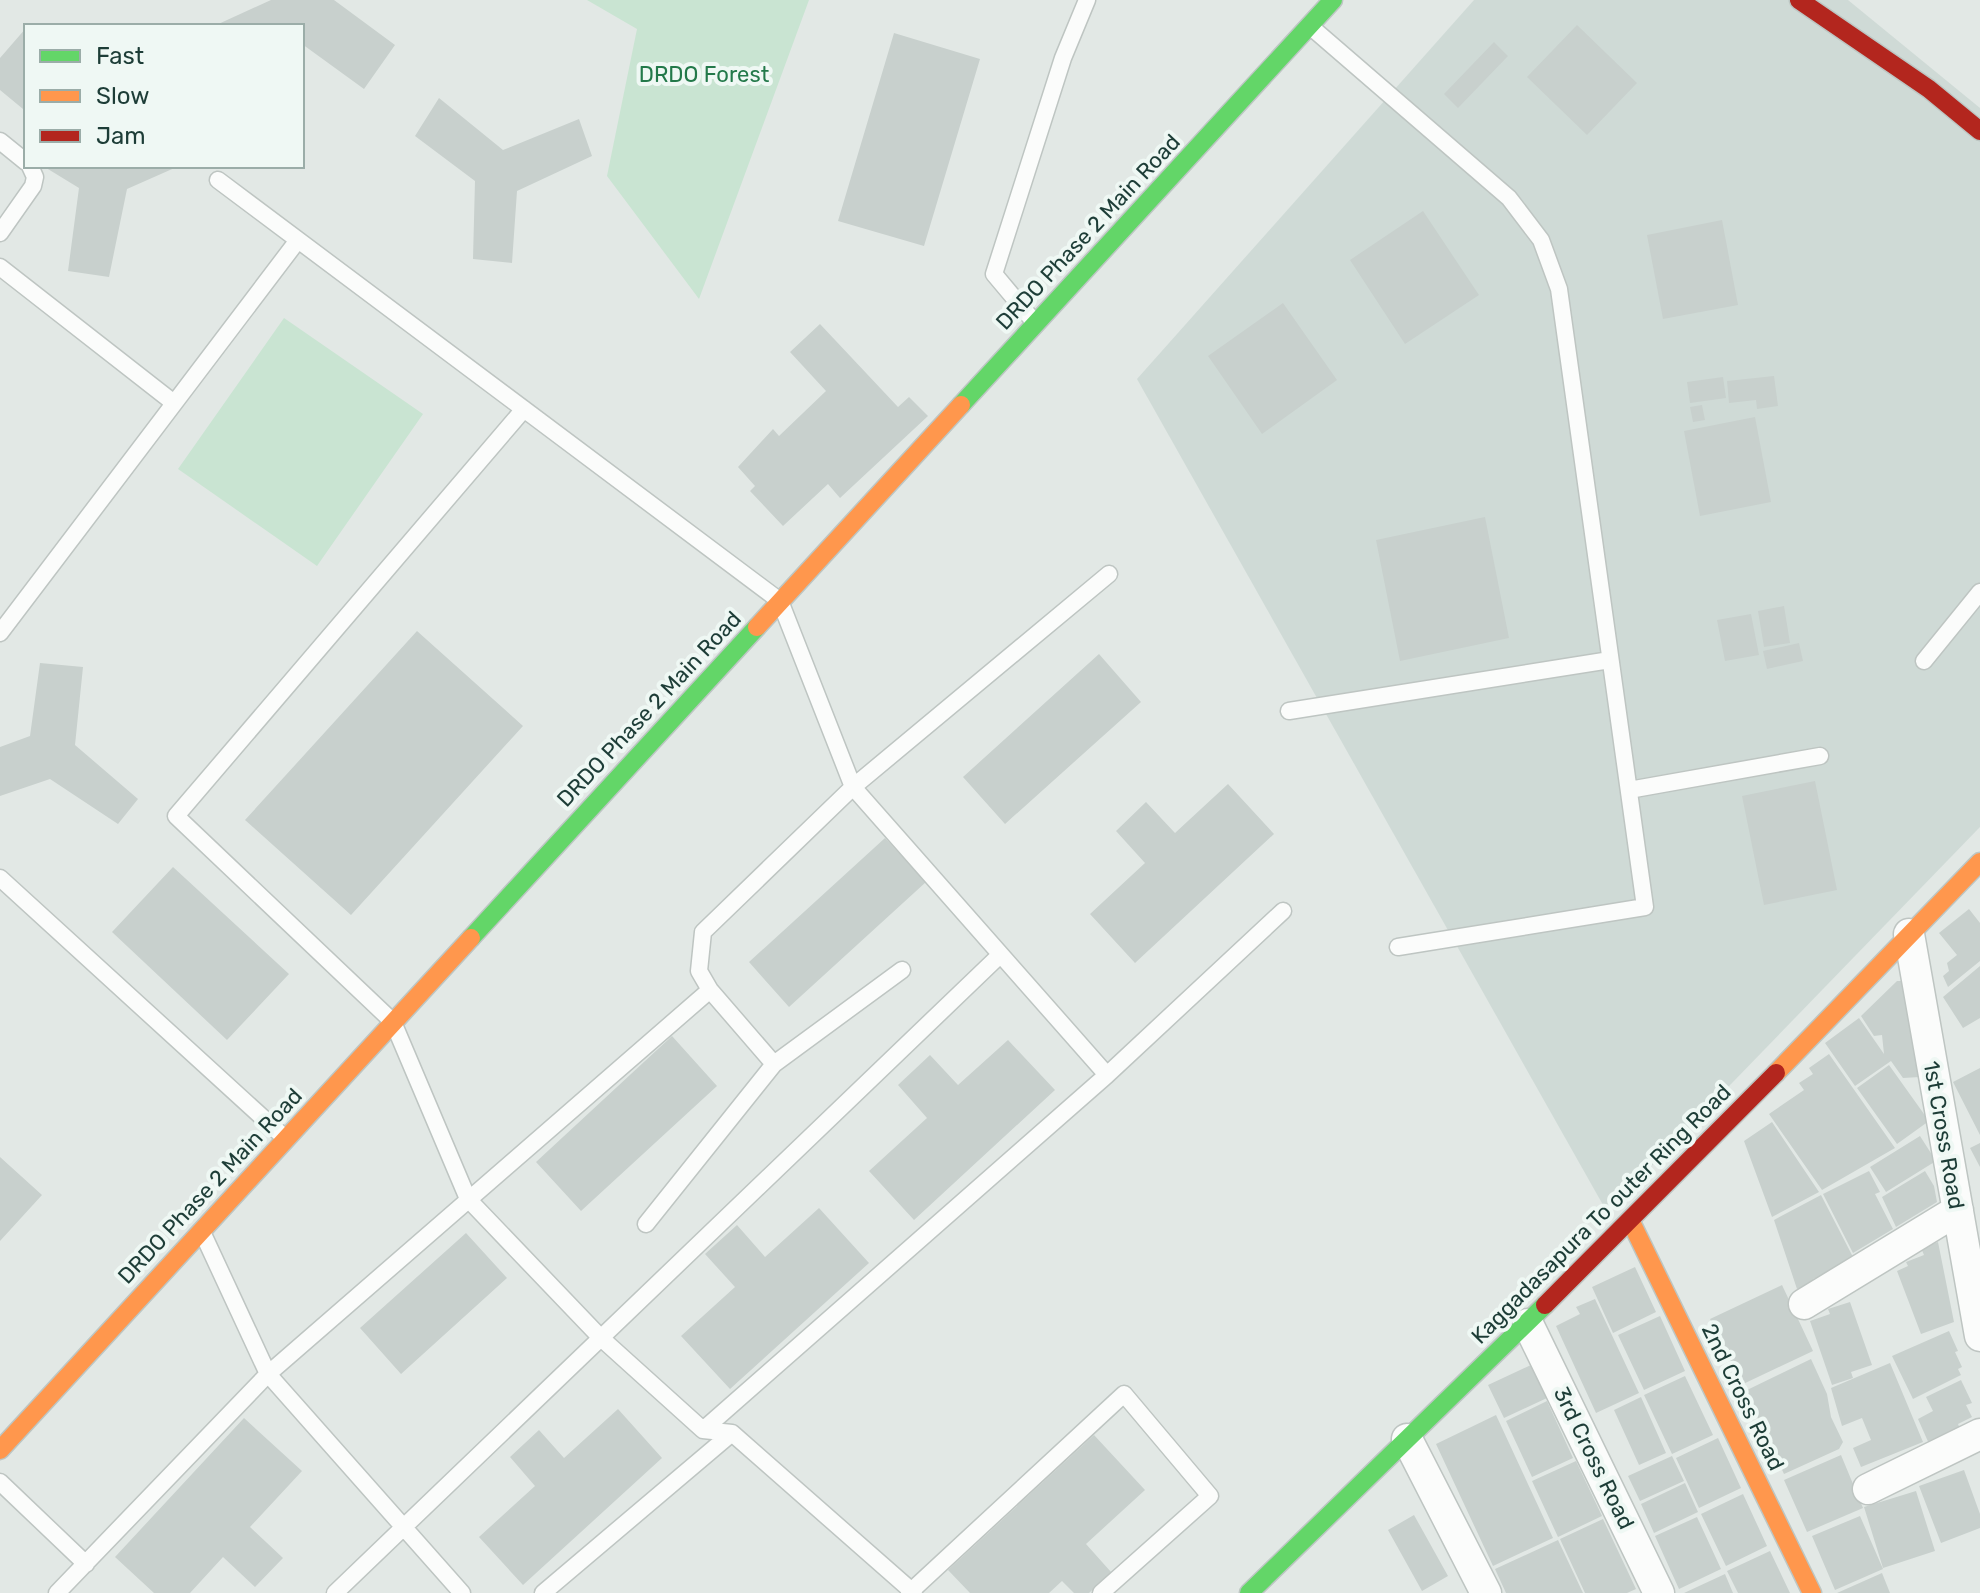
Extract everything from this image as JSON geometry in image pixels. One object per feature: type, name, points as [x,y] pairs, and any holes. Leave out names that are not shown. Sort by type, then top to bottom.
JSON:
[{"type":"street","name":"DRDO Phase 2 Main Road","points":[[0,1450],[1333,0]]},
{"type":"street","points":[[1799,0],[1929,89],[1980,131]]},
{"type":"street","name":"Kaggadasapura To outer Ring Road","points":[[1249,1593],[1631,1222],[1980,862]]},
{"type":"street","name":"1st Cross Road","points":[[1909,934],[1980,1336]]},
{"type":"street","points":[[1804,1304],[1958,1210]]},
{"type":"street","name":"2nd Cross Road","points":[[1631,1222],[1812,1593]]},
{"type":"street","name":"3rd Cross Road","points":[[1528,1324],[1659,1593]]},
{"type":"street","points":[[1868,1489],[1980,1434]]},
{"type":"street","points":[[1407,1439],[1486,1593]]},
{"type":"lane","points":[[1036,324],[994,274],[1063,58],[1087,0]]},
{"type":"lane","points":[[1310,26],[1509,198],[1541,240],[1559,289],[1645,907],[1398,947]]},
{"type":"lane","points":[[0,141],[24,161]]},
{"type":"lane","points":[[0,233],[33,186],[35,177],[30,168]]},
{"type":"lane","points":[[218,180],[780,601],[853,787],[1107,1075]]},
{"type":"lane","points":[[0,633],[298,240]]},
{"type":"lane","points":[[0,267],[174,403]]},
{"type":"lane","points":[[524,409],[176,816],[393,1022],[468,1199],[601,1338],[703,1430],[732,1433],[911,1592],[1124,1394],[1210,1496],[1101,1593]]},
{"type":"lane","points":[[774,1064],[710,990],[699,971],[703,932],[853,787],[1109,574]]},
{"type":"lane","points":[[1924,661],[1980,592]]},
{"type":"lane","points":[[1289,711],[1610,660]]},
{"type":"lane","points":[[1629,790],[1820,756]]},
{"type":"lane","points":[[0,878],[286,1139]]},
{"type":"lane","points":[[703,1430],[1107,1075],[1283,911]]},
{"type":"lane","points":[[335,1593],[1000,955]]},
{"type":"lane","points":[[646,1224],[774,1064],[902,970]]},
{"type":"lane","points":[[58,1593],[268,1374],[710,990]]},
{"type":"lane","points":[[201,1231],[268,1374],[462,1593]]},
{"type":"lane","points":[[0,1421],[15,1434]]},
{"type":"lane","points":[[543,1593],[732,1433]]},
{"type":"lane","points":[[0,1482],[86,1564]]},
{"type":"shaded area","points":[[1474,0],[1848,0],[1980,108],[1980,827],[1607,1212],[1137,379]]},
{"type":"green space","name":"DRDO Forest","points":[[587,0],[809,0],[699,299],[607,176],[637,29]]},
{"type":"green space","points":[[284,318],[423,414],[317,566],[178,469]]},
{"type":"building","points":[[271,0],[334,0],[395,45],[364,89],[304,45],[304,24],[218,24]]},
{"type":"building","points":[[1577,25],[1637,83],[1587,135],[1527,77]]},
{"type":"building","points":[[24,30],[23,109],[0,90],[0,58]]},
{"type":"building","points":[[894,33],[980,59],[924,246],[838,221]]},
{"type":"building","points":[[1494,42],[1508,56],[1458,108],[1444,94]]},
{"type":"building","points":[[439,98],[503,150],[579,119],[592,156],[517,191],[512,263],[473,259],[475,181],[415,136]]},
{"type":"building","points":[[46,168],[174,168],[127,189],[109,277],[68,271],[79,188]]},
{"type":"building","points":[[1423,211],[1479,295],[1405,344],[1350,260]]},
{"type":"building","points":[[1722,220],[1738,305],[1663,319],[1647,235]]},
{"type":"building","points":[[1283,303],[1337,380],[1262,434],[1208,356]]},
{"type":"building","points":[[820,324],[898,407],[909,397],[928,416],[840,498],[828,484],[783,526],[750,491],[755,486],[738,467],[773,429],[779,436],[826,391],[790,352]]},
{"type":"building","points":[[1774,376],[1778,406],[1757,409],[1756,400],[1729,403],[1727,381]]},
{"type":"building","points":[[1723,377],[1726,398],[1690,403],[1687,382]]},
{"type":"building","points":[[1702,405],[1705,420],[1693,422],[1690,407]]},
{"type":"building","points":[[1755,417],[1771,502],[1700,516],[1684,431]]},
{"type":"building","points":[[1485,517],[1509,638],[1400,661],[1376,540]]},
{"type":"building","points":[[1784,606],[1790,643],[1764,647],[1758,611]]},
{"type":"building","points":[[1751,614],[1759,655],[1725,661],[1717,620]]},
{"type":"building","points":[[417,631],[523,726],[351,915],[245,820]]},
{"type":"building","points":[[1799,643],[1803,661],[1767,669],[1763,651]]},
{"type":"building","points":[[1099,654],[1141,702],[1005,824],[963,777]]},
{"type":"building","points":[[40,663],[83,667],[75,745],[138,799],[118,824],[50,779],[0,796],[0,747],[30,736]]},
{"type":"building","points":[[1815,781],[1837,890],[1764,905],[1742,796]]},
{"type":"building","points":[[1228,784],[1274,834],[1135,963],[1090,914],[1145,863],[1116,831],[1146,802],[1175,833]]},
{"type":"building","points":[[885,838],[926,882],[789,1007],[749,962]]},
{"type":"building","points":[[173,867],[289,974],[227,1040],[112,932]]},
{"type":"building","points":[[1969,909],[1980,923],[1980,961],[1948,987],[1943,976],[1949,971],[1947,963],[1957,955],[1939,933]]},
{"type":"building","points":[[1980,966],[1980,1018],[1963,1028],[1943,997]]},
{"type":"building","points":[[1897,981],[1902,981],[1920,1077],[1903,1078],[1891,1061],[1855,1086],[1825,1043],[1859,1018],[1884,1054],[1882,1035],[1874,1036],[1861,1016]]},
{"type":"building","points":[[672,1036],[717,1086],[581,1211],[536,1162]]},
{"type":"building","points":[[1008,1040],[1055,1090],[914,1220],[869,1171],[927,1118],[898,1085],[930,1055],[958,1085]]},
{"type":"building","points":[[1829,1054],[1895,1148],[1822,1190],[1769,1114],[1804,1090],[1799,1083],[1813,1074],[1809,1068]]},
{"type":"building","points":[[1889,1065],[1929,1121],[1897,1144],[1857,1088]]},
{"type":"building","points":[[1980,1068],[1980,1135],[1953,1082]]},
{"type":"building","points":[[1772,1122],[1819,1192],[1772,1217],[1744,1141]]},
{"type":"building","points":[[1920,1136],[1936,1161],[1886,1192],[1870,1167]]},
{"type":"building","points":[[1980,1143],[1980,1167],[1970,1148]]},
{"type":"building","points":[[0,1157],[42,1195],[0,1241]]},
{"type":"building","points":[[1869,1171],[1880,1192],[1875,1194],[1893,1229],[1853,1253],[1823,1194]]},
{"type":"building","points":[[1925,1171],[1934,1186],[1937,1202],[1896,1227],[1882,1197]]},
{"type":"building","points":[[1821,1195],[1853,1257],[1831,1269],[1831,1273],[1813,1279],[1813,1285],[1797,1289],[1774,1220]]},
{"type":"building","points":[[819,1208],[869,1263],[730,1389],[681,1336],[735,1287],[705,1254],[737,1225],[765,1257]]},
{"type":"building","points":[[466,1233],[507,1278],[401,1374],[360,1328]]},
{"type":"building","points":[[1938,1242],[1954,1322],[1921,1334],[1897,1271],[1908,1266],[1906,1262],[1924,1255],[1921,1248]]},
{"type":"building","points":[[1635,1267],[1656,1312],[1613,1333],[1592,1287]]},
{"type":"building","points":[[1782,1285],[1813,1351],[1741,1385],[1710,1319]]},
{"type":"building","points":[[1595,1299],[1639,1393],[1596,1413],[1556,1326],[1580,1314],[1576,1307]]},
{"type":"building","points":[[1850,1302],[1872,1365],[1851,1372],[1853,1378],[1832,1385],[1810,1321],[1830,1314],[1828,1309]]},
{"type":"building","points":[[1660,1316],[1685,1371],[1644,1390],[1618,1335]]},
{"type":"building","points":[[1949,1331],[1958,1351],[1955,1352],[1962,1367],[1958,1369],[1961,1375],[1913,1399],[1892,1356]]},
{"type":"building","points":[[1811,1359],[1843,1442],[1839,1449],[1784,1474],[1745,1391]]},
{"type":"building","points":[[1890,1363],[1923,1442],[1861,1467],[1853,1448],[1871,1440],[1862,1418],[1842,1426],[1831,1388]]},
{"type":"building","points":[[1531,1365],[1547,1398],[1504,1418],[1488,1385]]},
{"type":"building","points":[[1685,1376],[1713,1435],[1672,1454],[1644,1395]]},
{"type":"building","points":[[1961,1380],[1972,1403],[1966,1405],[1972,1417],[1958,1424],[1961,1431],[1930,1446],[1918,1419],[1933,1411],[1926,1397]]},
{"type":"building","points":[[1641,1397],[1666,1453],[1639,1465],[1614,1410]]},
{"type":"building","points":[[1547,1401],[1573,1458],[1532,1477],[1506,1421]]},
{"type":"building","points":[[618,1409],[662,1458],[523,1585],[479,1537],[535,1486],[510,1457],[539,1430],[564,1458]]},
{"type":"building","points":[[1496,1415],[1553,1538],[1493,1566],[1436,1444]]},
{"type":"building","points":[[244,1418],[302,1471],[250,1527],[283,1558],[255,1587],[223,1557],[190,1593],[154,1593],[115,1557]]},
{"type":"building","points":[[1094,1435],[1145,1490],[1086,1544],[1111,1572],[1089,1593],[1074,1593],[1062,1581],[1049,1593],[970,1593],[948,1570]]},
{"type":"building","points":[[1718,1438],[1741,1488],[1699,1508],[1676,1458]]},
{"type":"building","points":[[1841,1455],[1863,1508],[1807,1532],[1784,1480]]},
{"type":"building","points":[[1672,1456],[1684,1481],[1640,1501],[1628,1476]]},
{"type":"building","points":[[1576,1461],[1602,1516],[1558,1537],[1532,1481]]},
{"type":"building","points":[[1964,1470],[1980,1514],[1980,1528],[1941,1543],[1919,1486]]},
{"type":"building","points":[[1685,1483],[1698,1512],[1654,1533],[1641,1504]]},
{"type":"building","points":[[1916,1491],[1935,1551],[1883,1568],[1864,1507]]},
{"type":"building","points":[[1743,1494],[1767,1546],[1726,1566],[1701,1514]]},
{"type":"building","points":[[1414,1515],[1448,1576],[1422,1591],[1388,1530]]},
{"type":"building","points":[[1860,1516],[1883,1569],[1835,1590],[1812,1536]]},
{"type":"building","points":[[1697,1517],[1721,1569],[1679,1589],[1655,1536]]},
{"type":"building","points":[[1603,1519],[1636,1589],[1627,1593],[1585,1593],[1560,1539]]},
{"type":"building","points":[[1558,1540],[1583,1593],[1506,1593],[1495,1569]]},
{"type":"building","points":[[1770,1551],[1790,1593],[1738,1593],[1727,1571]]},
{"type":"building","points":[[1882,1573],[1890,1593],[1837,1593]]},
{"type":"building","points":[[1725,1574],[1733,1593],[1684,1593]]},
{"type":"traffic: fast","points":[[961,405],[1333,0]]},
{"type":"traffic: fast","points":[[471,938],[757,627]]},
{"type":"traffic: fast","points":[[1249,1593],[1545,1305]]},
{"type":"traffic: slow","points":[[757,627],[961,405]]},
{"type":"traffic: slow","points":[[1776,1073],[1980,862]]},
{"type":"traffic: slow","points":[[0,1450],[471,938]]},
{"type":"traffic: slow","points":[[1631,1222],[1812,1593]]},
{"type":"traffic: jam","points":[[1799,0],[1929,89],[1980,131]]},
{"type":"traffic: jam","points":[[1545,1305],[1776,1073]]}]
